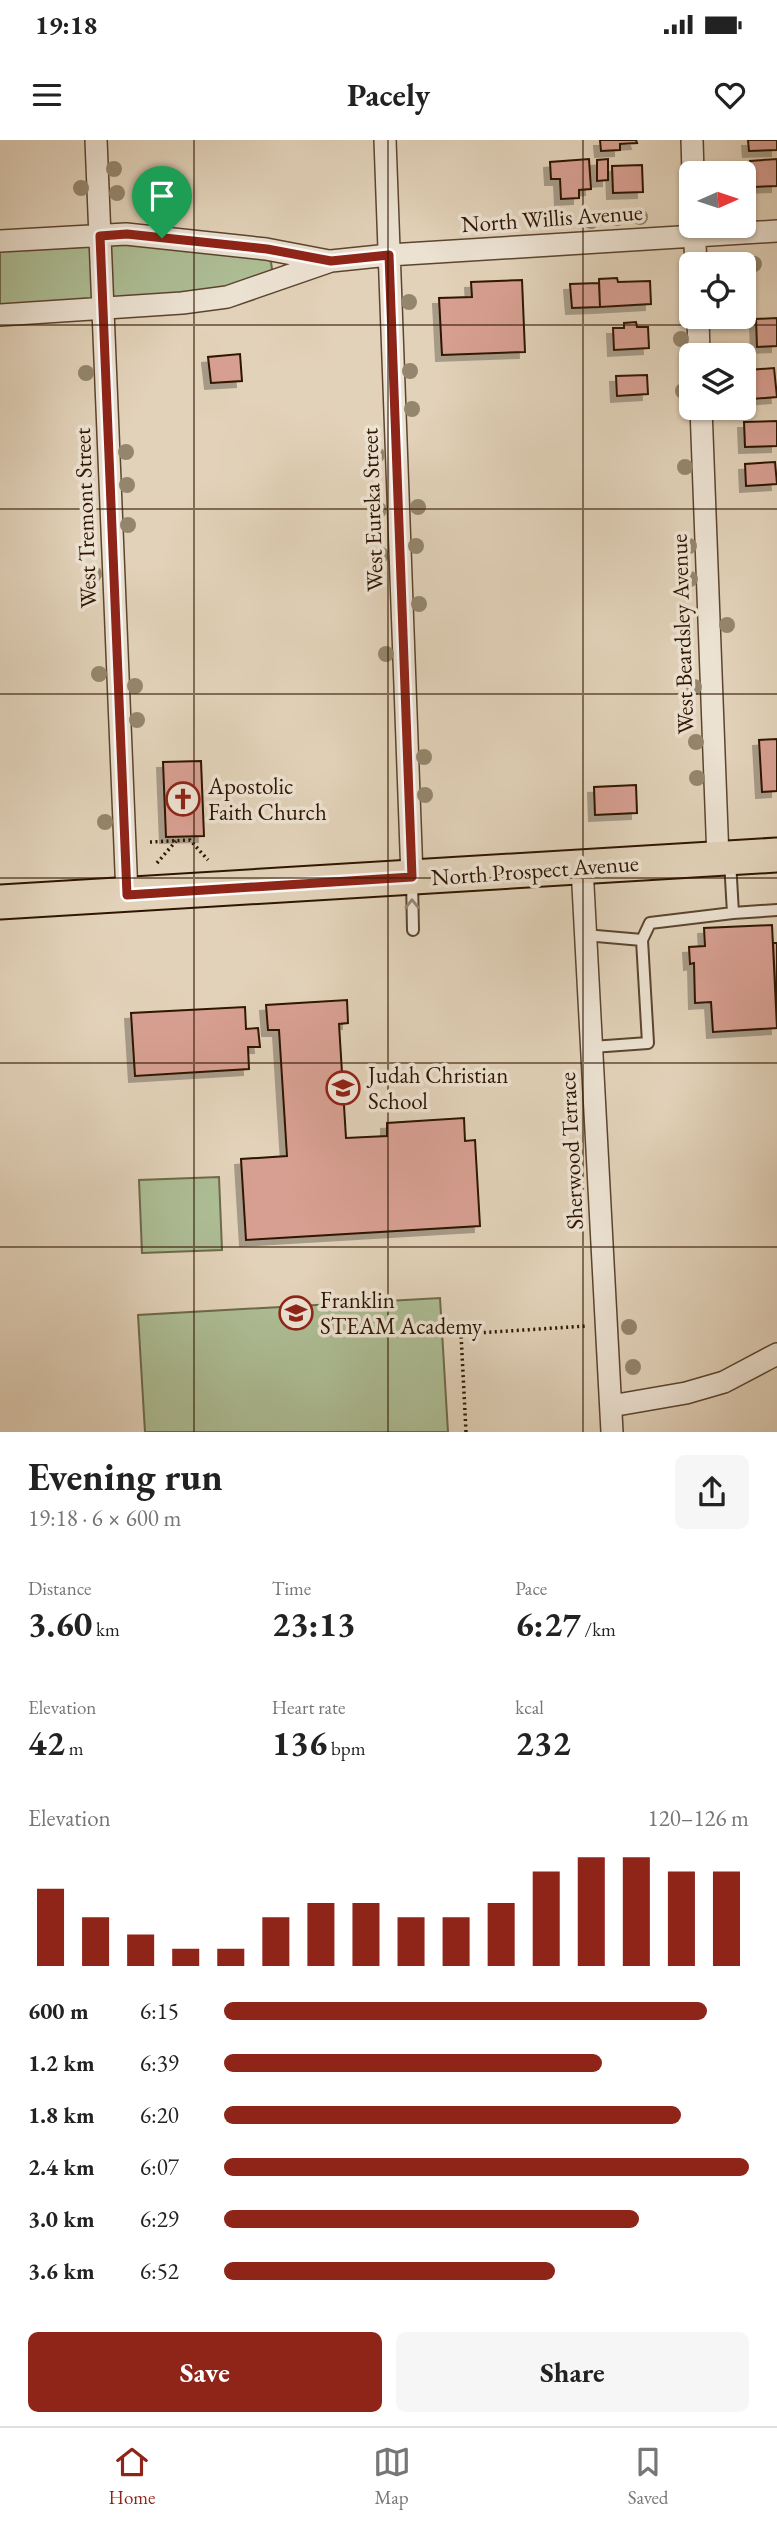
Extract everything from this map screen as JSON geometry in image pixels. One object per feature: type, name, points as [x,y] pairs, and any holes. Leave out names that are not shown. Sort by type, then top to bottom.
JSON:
[{"type":"main road","name":"North Prospect Avenue","points":[[0,902],[777,855]]},
{"type":"street","name":"West Tremont Street","points":[[96,140],[127,895]]},
{"type":"street","name":"West Eureka Street","points":[[385,140],[412,877]]},
{"type":"street","points":[[692,140],[693,161]]},
{"type":"street","name":"North Willis Avenue","points":[[756,231],[777,231]]},
{"type":"street","name":"North Willis Avenue","points":[[0,315],[182,303],[227,297],[331,261],[679,232]]},
{"type":"street","name":"North Willis Avenue","points":[[0,242],[127,234],[267,249],[331,261]]},
{"type":"street","name":"West Beardsley Avenue","points":[[702,420],[724,858]]},
{"type":"street","name":"Sherwood Terrace","points":[[582,867],[612,1432]]},
{"type":"street","points":[[611,1406],[686,1393],[724,1382],[777,1354]]},
{"type":"lane","points":[[724,858],[733,913]]},
{"type":"lane","points":[[412,877],[413,930]]},
{"type":"lane","points":[[592,1047],[648,1044],[642,940],[650,923],[777,910]]},
{"type":"lane","points":[[585,935],[642,940]]},
{"type":"path","points":[[150,842],[190,839],[208,860]]},
{"type":"path","points":[[157,863],[177,840]]},
{"type":"path","points":[[466,1432],[461,1334],[587,1326]]},
{"type":"green space","points":[[145,244],[267,258],[272,269],[269,273],[226,289],[178,295],[0,307],[0,249]]},
{"type":"green space","points":[[219,1177],[222,1250],[142,1253],[139,1180]]},
{"type":"green space","name":"Franklin STEAM Academy","points":[[440,1298],[448,1432],[145,1432],[138,1315]]},
{"type":"building","points":[[600,140],[636,140],[637,143],[620,144],[620,150],[601,151]]},
{"type":"building","points":[[748,140],[777,140],[777,150],[749,151]]},
{"type":"building","points":[[589,159],[591,189],[579,190],[579,198],[561,199],[560,179],[551,179],[550,162]]},
{"type":"building","points":[[608,159],[608,180],[597,181],[597,160]]},
{"type":"building","points":[[777,159],[777,186],[756,187],[756,161],[750,161]]},
{"type":"building","points":[[642,165],[643,192],[613,193],[612,166]]},
{"type":"building","points":[[617,278],[618,282],[650,281],[651,304],[600,307],[599,279]]},
{"type":"building","points":[[522,280],[525,352],[442,355],[439,298],[472,297],[471,282]]},
{"type":"building","points":[[599,283],[600,307],[572,308],[570,284]]},
{"type":"building","points":[[777,318],[777,346],[757,347],[756,319]]},
{"type":"building","points":[[636,322],[637,327],[648,327],[649,348],[614,350],[613,328],[624,328],[624,323]]},
{"type":"building","points":[[240,354],[242,381],[211,383],[208,357]]},
{"type":"building","points":[[774,368],[777,397],[756,399],[756,369]]},
{"type":"building","points":[[647,375],[648,394],[617,396],[616,376]]},
{"type":"building","points":[[777,421],[777,446],[745,447],[744,422]]},
{"type":"building","points":[[775,462],[777,484],[746,486],[745,464]]},
{"type":"building","points":[[777,739],[777,791],[762,792],[759,740]]},
{"type":"building","name":"Apostolic Faith Church","points":[[201,761],[204,836],[166,837],[163,762]]},
{"type":"building","points":[[636,785],[637,813],[595,815],[594,787]]},
{"type":"building","points":[[772,925],[777,1028],[713,1032],[711,1002],[695,1003],[694,963],[690,964],[689,947],[705,946],[704,928]]},
{"type":"building","points":[[773,943],[777,943],[777,1022]]},
{"type":"building","points":[[347,1000],[348,1023],[339,1024],[346,1138],[387,1136],[387,1123],[464,1118],[465,1141],[475,1140],[480,1226],[246,1240],[241,1159],[287,1156],[279,1030],[268,1030],[266,1005]]},
{"type":"building","points":[[245,1007],[246,1029],[258,1028],[260,1047],[248,1047],[249,1069],[135,1076],[131,1013]]},
{"type":"place","name":"Apostolic Faith Church","points":[[183,799]]},
{"type":"place","name":"Judah Christian School","points":[[343,1088]]},
{"type":"place","name":"Franklin STEAM Academy","points":[[296,1313]]},
{"type":"route","points":[[127,234],[162,238],[267,249],[331,261],[389,255],[412,877],[127,895],[100,236],[127,234]]}]
